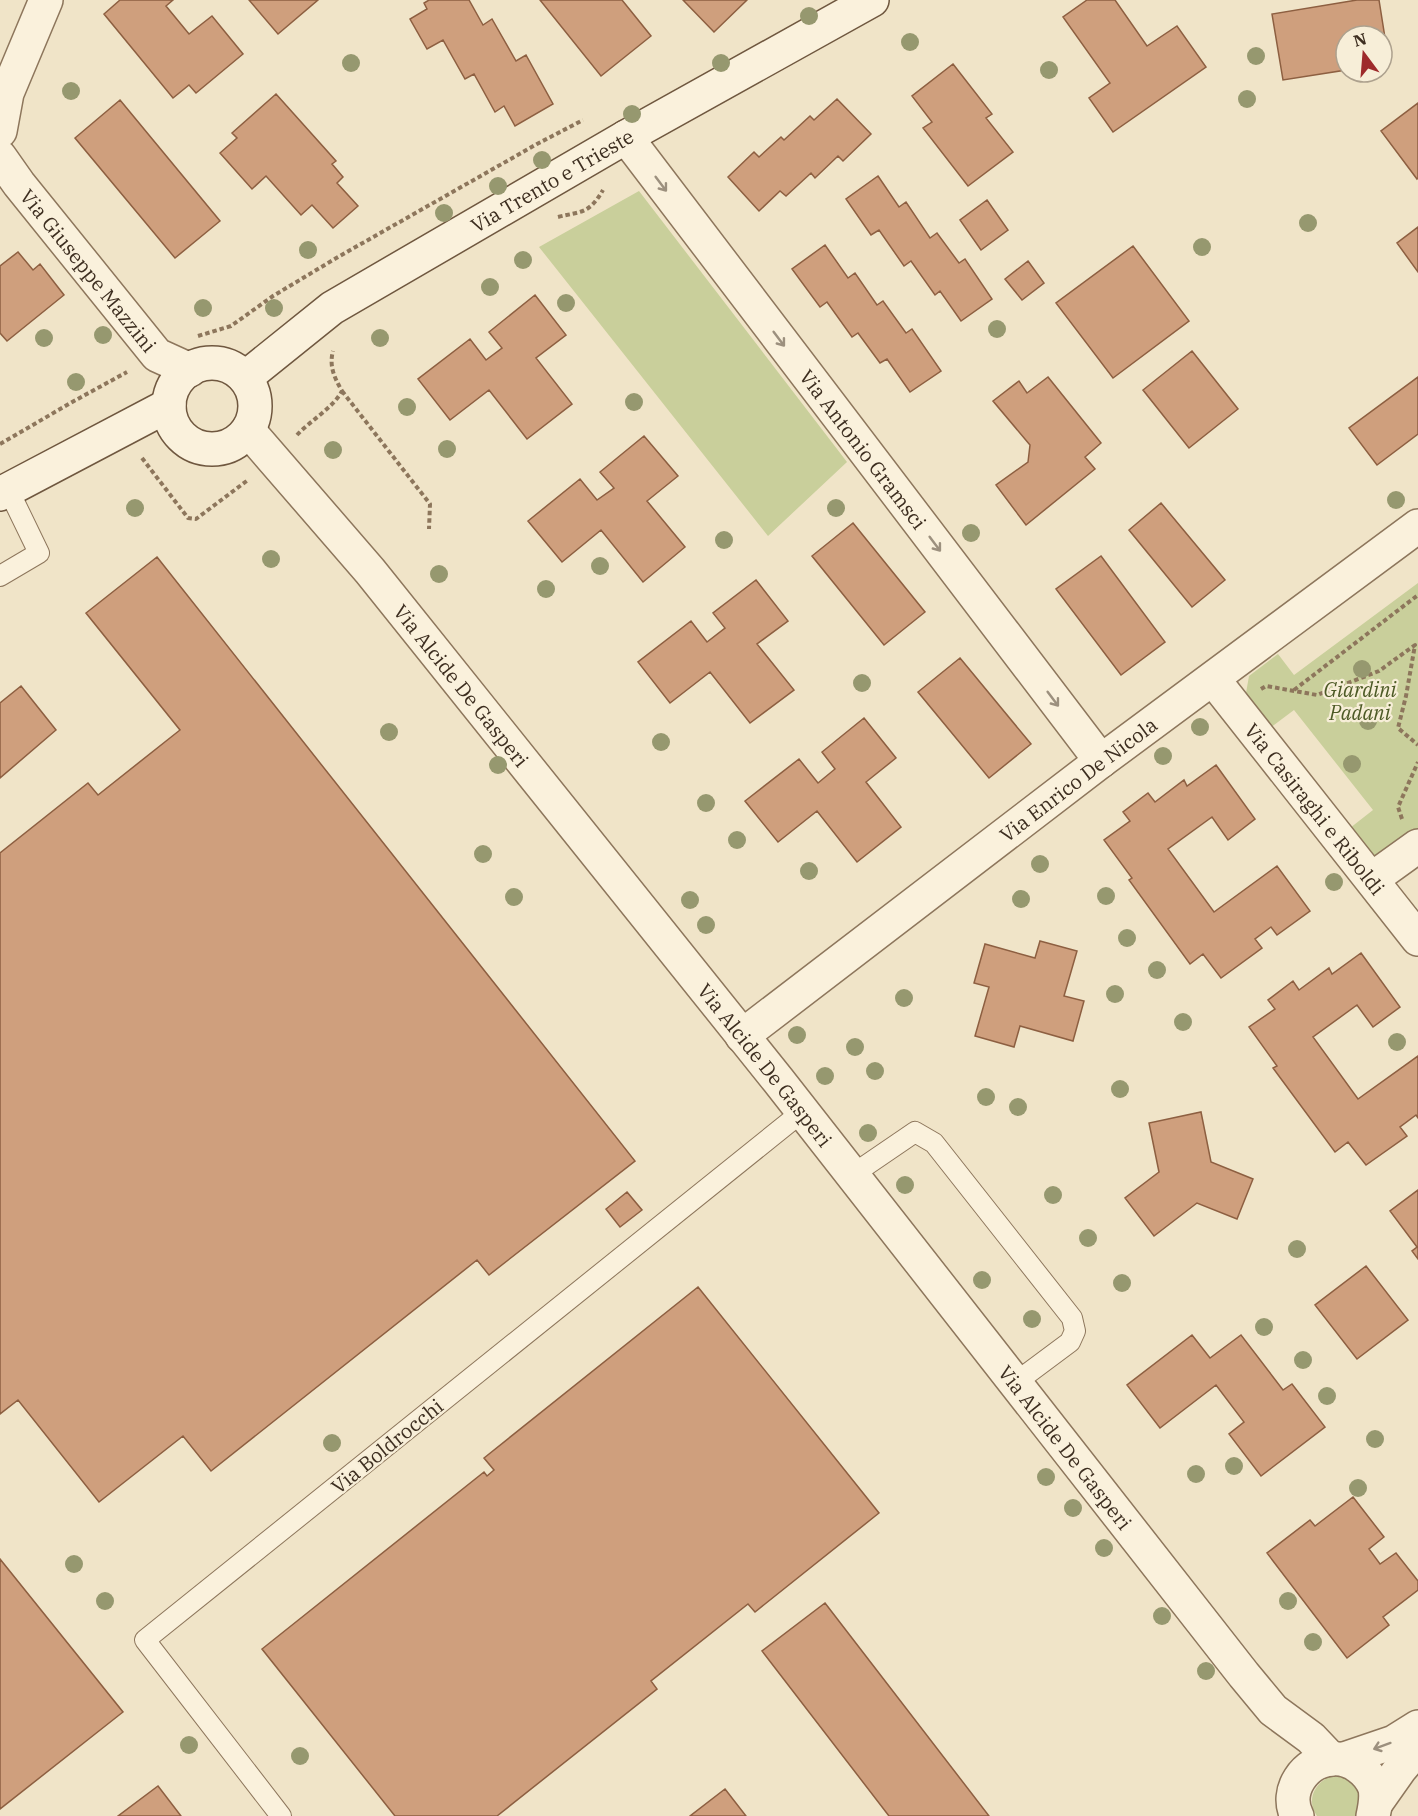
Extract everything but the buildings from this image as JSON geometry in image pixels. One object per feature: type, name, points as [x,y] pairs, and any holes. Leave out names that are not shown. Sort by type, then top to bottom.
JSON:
[{"type":"street","points":[[0,131],[8,93],[46,0]]},
{"type":"street","name":"Via Trento e Trieste","points":[[245,378],[332,308],[626,137],[872,0]]},
{"type":"street","name":"Via Antonio Gramsci","points":[[626,137],[1101,761]]},
{"type":"street","name":"Via Giuseppe Mazzini","points":[[0,157],[19,184],[157,356],[190,370]]},
{"type":"street","points":[[213,363],[236,370],[245,378],[252,390],[255,404],[254,417],[248,430],[239,440],[213,449],[200,447],[188,441],[178,432],[171,419],[169,405],[172,391],[179,379],[190,370],[213,363]]},
{"type":"street","points":[[4,492],[169,405]]},
{"type":"street","name":"Via Alcide De Gasperi","points":[[248,430],[370,571],[742,1036],[1273,1710],[1292,1754],[1294,1806]]},
{"type":"street","name":"Via Enrico De Nicola","points":[[742,1036],[1101,761],[1418,526]]},
{"type":"street","name":"Via Casiraghi e Riboldi","points":[[1213,679],[1418,939]]},
{"type":"street","points":[[1372,879],[1415,848]]},
{"type":"street","name":"Via Alcide De Gasperi","points":[[1273,1710],[1338,1759],[1358,1766],[1368,1776],[1375,1789],[1374,1813]]},
{"type":"street","points":[[1294,1806],[1305,1771],[1317,1763],[1394,1742],[1418,1727]]},
{"type":"street","points":[[1374,1813],[1400,1769],[1418,1748]]},
{"type":"lane","points":[[0,576],[39,553],[4,492]]},
{"type":"lane","name":"Via Boldrocchi","points":[[281,1816],[145,1640],[802,1112]]},
{"type":"lane","points":[[852,1175],[915,1132],[934,1143],[1072,1318],[1075,1331],[1070,1342],[1015,1383]]},
{"type":"path","points":[[0,444],[184,339],[231,326],[273,296],[385,230],[589,117]]},
{"type":"path","points":[[335,342],[330,360],[334,377],[342,391],[430,504],[429,529]]},
{"type":"path","points":[[140,455],[188,518],[196,519],[275,459],[306,425],[338,398],[342,391]]},
{"type":"path","points":[[1293,691],[1418,594]]},
{"type":"path","points":[[1237,708],[1266,686],[1317,695],[1379,671],[1415,645],[1398,728],[1418,745]]},
{"type":"path","points":[[1410,674],[1418,675]]},
{"type":"path","points":[[1415,848],[1398,807],[1418,762]]},
{"type":"green space","points":[[639,191],[847,462],[768,536],[539,247]]},
{"type":"green space","name":"Giardini Padani","points":[[1418,583],[1418,834],[1390,855],[1369,856],[1350,828],[1373,810],[1294,710],[1270,728],[1246,693],[1249,676],[1278,654],[1294,675]]},
{"type":"green space","points":[[1331,1776],[1347,1779],[1357,1788],[1360,1801],[1355,1816],[1317,1816],[1312,1804],[1314,1793],[1320,1783]]}]
